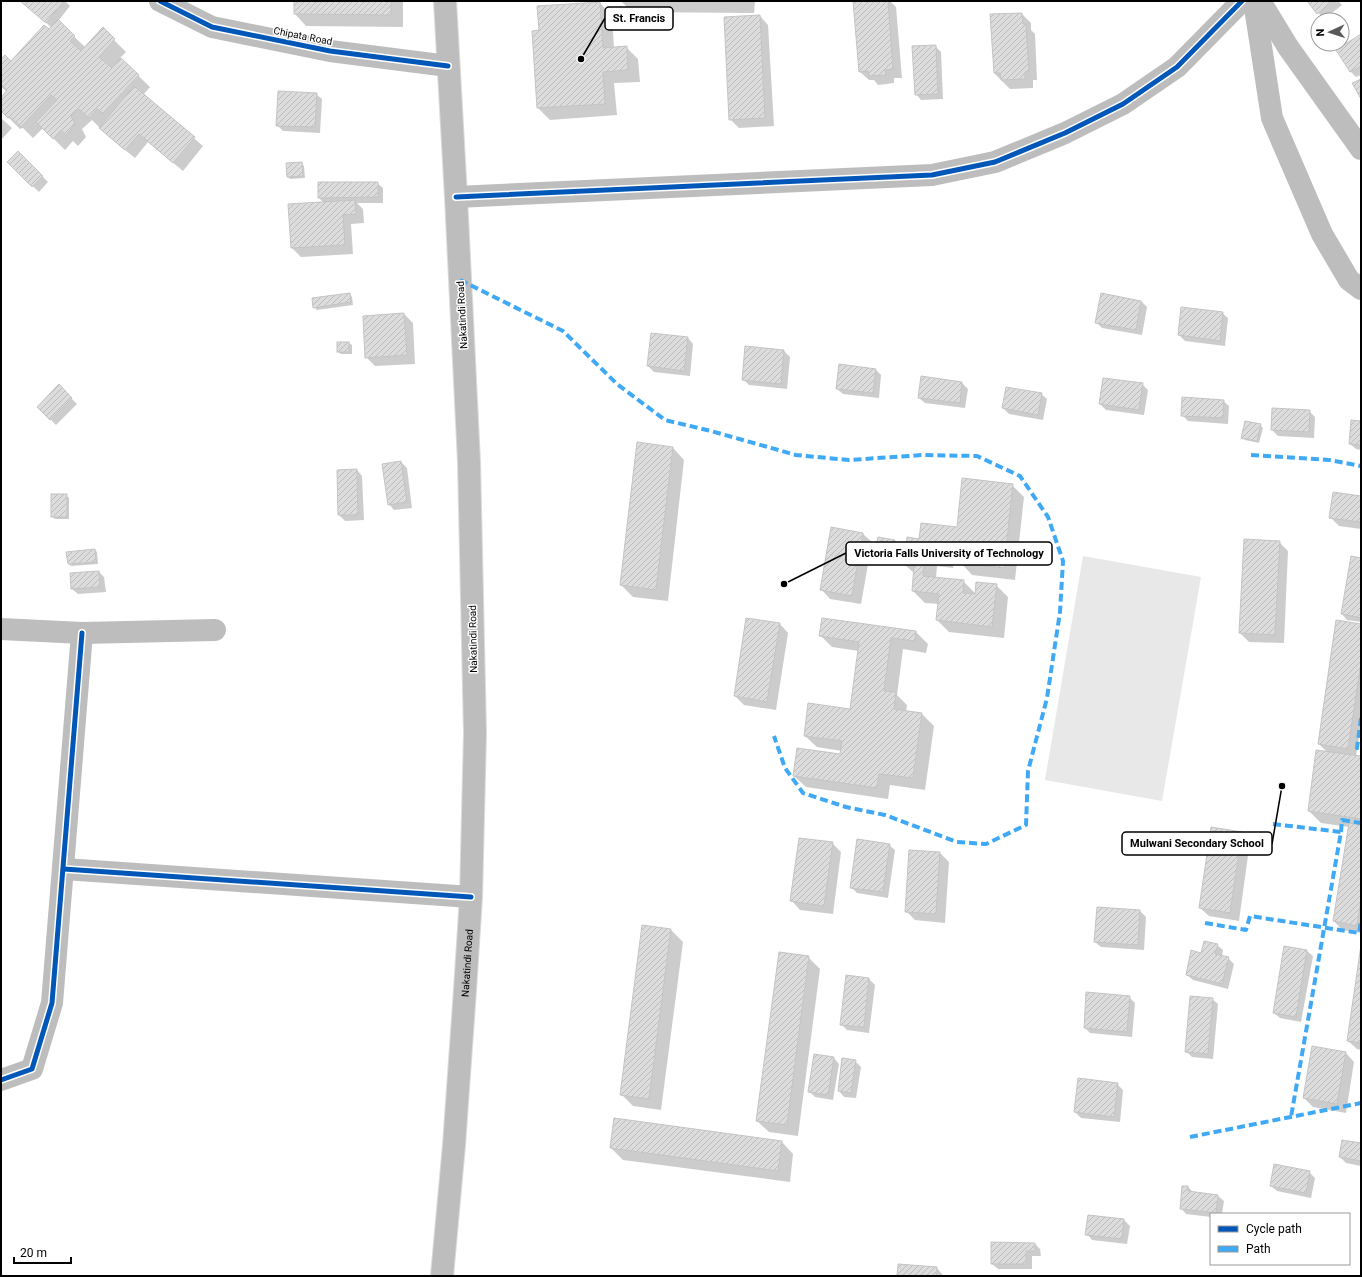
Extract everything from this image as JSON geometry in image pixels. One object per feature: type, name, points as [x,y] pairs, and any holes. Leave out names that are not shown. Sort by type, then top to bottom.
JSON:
[{"type":"main road","name":"Chipata Road","points":[[160,1],[212,27],[330,50],[448,66]]},
{"type":"main road","name":"Nakatindi Road","points":[[442,1276],[455,1137],[470,897],[475,706],[469,462],[445,1]]},
{"type":"main road","points":[[456,197],[932,175],[995,162],[1065,133],[1123,104],[1177,67],[1242,1]]},
{"type":"main road","points":[[1254,1],[1272,118],[1322,234],[1349,280],[1361,289]]},
{"type":"main road","points":[[1260,1],[1288,47],[1361,149]]},
{"type":"main road","points":[[1,629],[82,633],[216,630]]},
{"type":"main road","points":[[1,1080],[32,1069],[52,1003],[82,633]]},
{"type":"main road","points":[[64,869],[470,897]]},
{"type":"shaded area","points":[[1083,556],[1201,577],[1162,801],[1045,780]]},
{"type":"building","points":[[20,1],[64,1],[46,23]]},
{"type":"building","points":[[294,1],[391,1],[391,15],[294,14]]},
{"type":"building","points":[[853,1],[888,1],[893,69],[885,70],[886,75],[869,76],[868,71],[859,72]]},
{"type":"building","points":[[1307,1],[1334,1],[1320,12],[1315,12]]},
{"type":"building","points":[[600,2],[603,48],[627,46],[628,70],[603,72],[605,104],[537,108],[532,31],[539,30],[537,6]]},
{"type":"building","points":[[1022,13],[1023,24],[1026,24],[1029,71],[1025,72],[1025,79],[1001,80],[1000,73],[994,73],[990,14]]},
{"type":"building","points":[[760,15],[765,118],[729,120],[724,17]]},
{"type":"building","points":[[58,19],[75,36],[70,41],[81,51],[103,27],[115,39],[99,57],[112,68],[121,58],[139,75],[103,113],[97,109],[89,118],[79,109],[71,116],[75,124],[66,135],[61,130],[53,139],[36,122],[57,100],[51,95],[21,127],[1,111],[1,98],[7,90],[1,85],[1,59],[5,55],[11,61],[44,25],[49,29]]},
{"type":"building","points":[[1361,34],[1361,66],[1350,72],[1337,52],[1350,52],[1350,41]]},
{"type":"building","points":[[936,45],[938,94],[915,95],[912,46]]},
{"type":"building","points":[[1361,79],[1361,99],[1352,83]]},
{"type":"building","points":[[134,86],[195,137],[173,163],[139,134],[125,150],[99,128]]},
{"type":"building","points":[[278,91],[317,93],[315,127],[276,126]]},
{"type":"building","points":[[18,151],[43,176],[32,187],[7,162]]},
{"type":"building","points":[[302,162],[303,176],[287,177],[286,163]]},
{"type":"building","points":[[318,182],[378,182],[378,197],[318,198]]},
{"type":"building","points":[[355,200],[356,214],[343,215],[345,245],[291,248],[288,204]]},
{"type":"building","points":[[350,293],[351,302],[313,308],[312,298]]},
{"type":"building","points":[[1101,293],[1141,301],[1136,330],[1095,323]]},
{"type":"building","points":[[1181,307],[1223,312],[1220,341],[1178,335]]},
{"type":"building","points":[[404,313],[407,355],[365,358],[363,316]]},
{"type":"building","points":[[651,333],[688,337],[684,371],[647,366]]},
{"type":"building","points":[[337,342],[349,342],[349,352],[337,352]]},
{"type":"building","points":[[745,346],[784,350],[781,384],[742,380]]},
{"type":"building","points":[[839,364],[876,369],[873,393],[836,389]]},
{"type":"building","points":[[921,376],[962,382],[960,403],[918,398]]},
{"type":"building","points":[[1103,378],[1143,383],[1139,410],[1099,404]]},
{"type":"building","points":[[59,384],[72,398],[50,420],[37,407]]},
{"type":"building","points":[[1006,387],[1042,393],[1038,415],[1002,408]]},
{"type":"building","points":[[1182,397],[1224,400],[1223,418],[1181,416]]},
{"type":"building","points":[[1272,408],[1310,410],[1309,432],[1271,430]]},
{"type":"building","points":[[1351,420],[1361,421],[1361,445],[1349,444]]},
{"type":"building","points":[[1245,421],[1261,424],[1257,441],[1241,438]]},
{"type":"building","points":[[637,442],[673,447],[656,590],[620,585]]},
{"type":"building","points":[[401,461],[407,502],[388,505],[382,464]]},
{"type":"building","points":[[357,469],[358,515],[338,515],[337,470]]},
{"type":"building","points":[[962,478],[1013,484],[1004,568],[960,563],[962,544],[943,542],[941,557],[925,555],[923,576],[964,580],[963,593],[975,594],[976,582],[997,584],[992,627],[936,620],[939,594],[912,591],[914,566],[904,565],[907,537],[919,539],[921,523],[957,527]]},
{"type":"building","points":[[1333,492],[1361,496],[1361,522],[1329,518]]},
{"type":"building","points":[[51,494],[67,494],[67,517],[51,517]]},
{"type":"building","points":[[831,527],[863,533],[852,596],[820,590]]},
{"type":"building","points":[[878,537],[895,540],[891,563],[873,560]]},
{"type":"building","points":[[1244,539],[1280,541],[1275,635],[1239,633]]},
{"type":"building","points":[[95,549],[96,562],[68,564],[66,552]]},
{"type":"building","points":[[1351,556],[1361,558],[1361,618],[1341,614]]},
{"type":"building","points":[[99,571],[100,587],[71,589],[70,573]]},
{"type":"building","points":[[746,618],[780,623],[767,702],[734,696]]},
{"type":"building","points":[[822,618],[916,631],[915,641],[891,638],[884,691],[896,692],[894,709],[922,713],[913,778],[879,774],[877,788],[793,776],[797,748],[840,754],[842,741],[804,736],[808,703],[850,709],[859,642],[819,636]]},
{"type":"building","points":[[1336,620],[1361,624],[1361,663],[1348,749],[1318,744]]},
{"type":"building","points":[[1316,750],[1361,756],[1361,819],[1308,811]]},
{"type":"building","points":[[1349,823],[1361,825],[1361,899],[1357,926],[1333,921]]},
{"type":"building","points":[[1211,827],[1242,832],[1230,913],[1199,908]]},
{"type":"building","points":[[799,838],[833,842],[824,906],[790,901]]},
{"type":"building","points":[[857,839],[890,844],[883,892],[850,888]]},
{"type":"building","points":[[909,850],[940,852],[936,914],[905,912]]},
{"type":"building","points":[[1097,907],[1140,910],[1138,945],[1094,942]]},
{"type":"building","points":[[642,925],[671,929],[649,1099],[620,1095]]},
{"type":"building","points":[[1204,941],[1218,944],[1215,954],[1229,957],[1222,984],[1186,975],[1191,950],[1201,953]]},
{"type":"building","points":[[1361,945],[1361,1043],[1347,1041]]},
{"type":"building","points":[[1284,946],[1307,950],[1296,1017],[1273,1013]]},
{"type":"building","points":[[779,952],[809,956],[787,1125],[756,1121]]},
{"type":"building","points":[[846,975],[869,978],[864,1027],[840,1025]]},
{"type":"building","points":[[1086,992],[1130,996],[1127,1032],[1084,1028]]},
{"type":"building","points":[[1190,996],[1213,998],[1208,1054],[1185,1052]]},
{"type":"building","points":[[1312,1046],[1346,1052],[1337,1104],[1303,1098]]},
{"type":"building","points":[[814,1054],[834,1057],[828,1095],[808,1092]]},
{"type":"building","points":[[842,1058],[856,1060],[851,1093],[838,1091]]},
{"type":"building","points":[[1078,1078],[1118,1083],[1114,1117],[1074,1112]]},
{"type":"building","points":[[614,1118],[782,1141],[778,1171],[610,1148]]},
{"type":"building","points":[[1342,1140],[1361,1143],[1361,1161],[1339,1157]]},
{"type":"building","points":[[1274,1164],[1310,1171],[1306,1193],[1270,1186]]},
{"type":"building","points":[[1182,1186],[1188,1186],[1188,1191],[1218,1195],[1216,1213],[1180,1209]]},
{"type":"building","points":[[1088,1215],[1124,1219],[1122,1239],[1085,1235]]},
{"type":"building","points":[[991,1242],[1035,1243],[1035,1251],[1026,1251],[1026,1264],[991,1264]]},
{"type":"building","points":[[898,1264],[937,1267],[936,1276],[897,1276]]},
{"type":"marked path","points":[[460,280],[563,331],[617,384],[665,420],[711,431],[796,455],[849,460],[923,455],[977,456],[1020,476],[1048,517],[1063,561],[1060,612],[1047,698],[1028,771],[1026,825],[986,844],[957,842],[885,815],[846,807],[803,793],[785,768],[774,736]]},
{"type":"marked path","points":[[1251,455],[1329,460],[1361,466]]},
{"type":"marked path","points":[[1361,718],[1357,748],[1361,748]]},
{"type":"marked path","points":[[1341,832],[1342,820],[1361,823]]},
{"type":"marked path","points":[[1273,824],[1341,832],[1291,1117]]},
{"type":"marked path","points":[[1205,923],[1246,930],[1250,916],[1359,933],[1361,921]]},
{"type":"marked path","points":[[1190,1137],[1361,1103]]},
{"type":"cycle path","points":[[160,1],[212,27],[330,51],[448,66]]},
{"type":"cycle path","points":[[456,197],[932,175],[995,162],[1065,133],[1123,104],[1177,67],[1242,1]]},
{"type":"cycle path","points":[[1,1080],[32,1069],[52,1003],[82,633]]},
{"type":"cycle path","points":[[64,869],[471,897]]},
{"type":"place","name":"St. Francis","points":[[581,59]]},
{"type":"place","name":"Victoria Falls University of Technology","points":[[784,584]]},
{"type":"place","name":"Mulwani Secondary School","points":[[1282,786]]}]
